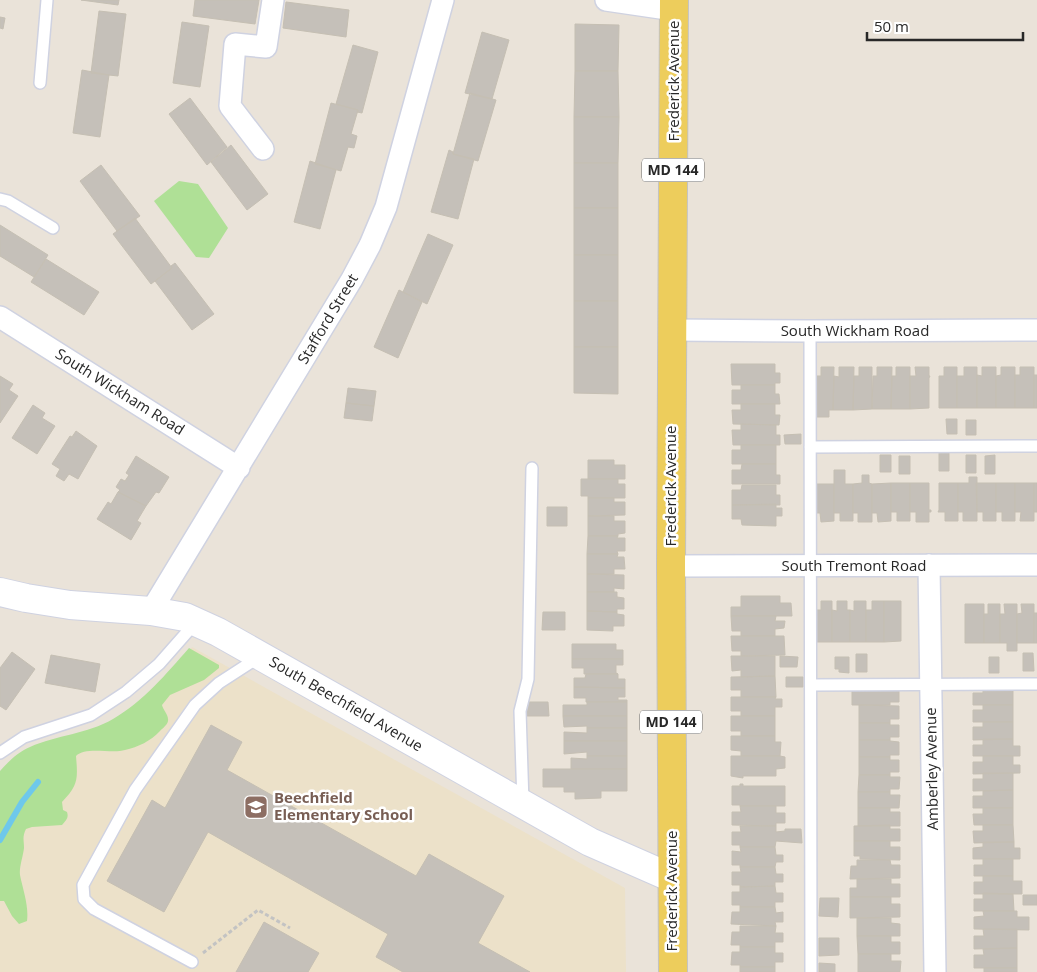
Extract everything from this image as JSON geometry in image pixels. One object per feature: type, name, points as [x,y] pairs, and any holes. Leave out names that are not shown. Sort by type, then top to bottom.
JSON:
[{"type":"main road","name":"Frederick Avenue","points":[[673,972],[671,566],[674,5]]},
{"type":"street","points":[[263,149],[230,106],[235,44],[266,47],[273,0]]},
{"type":"street","name":"Stafford Street","points":[[151,611],[239,468],[352,279],[370,245],[386,207],[443,0]]},
{"type":"street","points":[[606,0],[674,5]]},
{"type":"street","name":"South Wickham Road","points":[[0,317],[239,468]]},
{"type":"street","name":"South Wickham Road","points":[[672,330],[1037,330]]},
{"type":"street","name":"South Tremont Road","points":[[671,566],[1037,565]]},
{"type":"street","name":"Amberley Avenue","points":[[930,566],[935,972]]},
{"type":"street","name":"South Beechfield Avenue","points":[[0,592],[70,605],[151,611],[185,617],[218,632],[590,842],[672,878]]},
{"type":"lane","points":[[40,84],[47,0]]},
{"type":"lane","points":[[0,200],[8,201],[53,228]]},
{"type":"lane","points":[[810,331],[811,972]]},
{"type":"lane","points":[[810,446],[1037,446]]},
{"type":"lane","points":[[523,804],[520,711],[528,679],[532,468]]},
{"type":"lane","points":[[0,753],[24,737],[91,715],[126,692],[159,664],[196,622]]},
{"type":"lane","points":[[192,962],[94,909],[84,899],[83,885],[135,790],[195,704],[219,683],[260,656]]},
{"type":"lane","points":[[811,685],[1037,684]]},
{"type":"path","points":[[192,962],[258,910],[290,928]]},
{"type":"shaded area","name":"Beechfield Elementary School","points":[[192,647],[625,888],[626,972],[0,972],[0,869],[67,745],[143,715]]},
{"type":"green space","points":[[179,181],[198,184],[228,228],[209,258],[196,257],[154,201]]},
{"type":"green space","points":[[189,648],[219,665],[219,668],[204,680],[170,695],[162,705],[168,717],[168,723],[148,741],[125,750],[86,751],[76,756],[76,782],[62,802],[63,810],[68,814],[66,820],[62,825],[26,829],[20,875],[26,904],[27,921],[19,924],[4,901],[0,901],[0,771],[26,749],[40,743],[93,728],[124,712],[154,686]]},
{"type":"building","points":[[81,0],[119,0],[118,5]]},
{"type":"building","points":[[195,0],[259,0],[255,24],[193,16]]},
{"type":"building","points":[[286,2],[349,10],[346,37],[283,28]]},
{"type":"building","points":[[99,11],[126,14],[118,76],[91,73]]},
{"type":"building","points":[[0,17],[5,18],[3,29],[0,28]]},
{"type":"building","points":[[182,22],[209,26],[200,87],[173,83]]},
{"type":"building","points":[[575,24],[619,25],[618,71],[575,71]]},
{"type":"building","points":[[482,32],[509,40],[492,99],[465,93]]},
{"type":"building","points":[[353,45],[378,52],[362,113],[357,112],[358,110],[336,104]]},
{"type":"building","points":[[82,70],[109,75],[100,137],[73,133]]},
{"type":"building","points":[[575,71],[618,71],[619,117],[574,117]]},
{"type":"building","points":[[470,93],[496,100],[478,161],[453,154]]},
{"type":"building","points":[[190,98],[227,147],[207,165],[169,114]]},
{"type":"building","points":[[331,103],[358,110],[351,134],[357,136],[354,148],[348,147],[341,171],[315,164]]},
{"type":"building","points":[[574,117],[619,117],[618,163],[574,163]]},
{"type":"building","points":[[231,145],[268,194],[247,210],[211,162]]},
{"type":"building","points":[[449,150],[453,154],[474,159],[458,219],[431,212]]},
{"type":"building","points":[[310,161],[336,170],[320,229],[294,222]]},
{"type":"building","points":[[574,163],[618,163],[618,208],[574,208]]},
{"type":"building","points":[[101,165],[140,216],[117,231],[80,181]]},
{"type":"building","points":[[574,208],[618,208],[618,255],[574,255]]},
{"type":"building","points":[[135,218],[172,268],[151,284],[113,234]]},
{"type":"building","points":[[0,225],[48,255],[34,277],[0,256]]},
{"type":"building","points":[[428,234],[453,245],[427,304],[403,292]]},
{"type":"building","points":[[574,255],[618,255],[618,301],[574,301]]},
{"type":"building","points":[[46,259],[99,292],[84,315],[31,282]]},
{"type":"building","points":[[175,263],[214,314],[192,330],[155,281],[172,268],[171,266]]},
{"type":"building","points":[[399,290],[422,302],[398,358],[374,347]]},
{"type":"building","points":[[574,301],[618,301],[618,347],[574,347]]},
{"type":"building","points":[[574,347],[618,347],[618,394],[574,393]]},
{"type":"building","points":[[731,364],[775,364],[775,373],[780,373],[780,383],[775,383],[775,385],[732,385]]},
{"type":"building","points":[[821,367],[834,367],[833,410],[829,410],[829,417],[814,417],[814,376],[821,376]]},
{"type":"building","points":[[839,367],[854,367],[853,410],[833,410],[834,376],[839,377]]},
{"type":"building","points":[[859,367],[872,367],[872,409],[853,410],[854,376],[859,376]]},
{"type":"building","points":[[877,367],[892,367],[891,409],[872,409],[873,376],[877,376]]},
{"type":"building","points":[[896,367],[910,367],[910,409],[891,409],[892,376],[896,376]]},
{"type":"building","points":[[915,367],[929,367],[929,408],[910,409],[910,376],[916,376]]},
{"type":"building","points":[[944,367],[957,367],[957,408],[939,408],[939,376],[944,376]]},
{"type":"building","points":[[964,367],[977,367],[977,408],[957,408],[957,376],[964,376]]},
{"type":"building","points":[[982,367],[996,367],[996,408],[977,408],[977,375],[982,376]]},
{"type":"building","points":[[1001,367],[1015,367],[1015,408],[996,408],[996,376],[1001,375]]},
{"type":"building","points":[[1020,367],[1034,367],[1034,408],[1015,408],[1015,375],[1020,375]]},
{"type":"building","points":[[1034,375],[1037,375],[1037,408],[1034,408]]},
{"type":"building","points":[[0,376],[13,384],[9,390],[18,396],[0,423]]},
{"type":"building","points":[[741,385],[775,385],[775,394],[779,394],[780,404],[732,404],[732,390],[741,390]]},
{"type":"building","points":[[348,388],[376,391],[374,406],[346,403]]},
{"type":"building","points":[[346,403],[374,406],[372,421],[344,418]]},
{"type":"building","points":[[741,404],[775,404],[775,415],[780,415],[779,425],[733,424],[732,410],[741,410]]},
{"type":"building","points":[[33,405],[45,413],[42,418],[55,426],[37,454],[12,438]]},
{"type":"building","points":[[946,419],[957,419],[957,434],[947,434]]},
{"type":"building","points":[[966,420],[976,420],[976,435],[966,435]]},
{"type":"building","points":[[741,424],[776,425],[776,435],[780,435],[780,445],[733,445],[732,430],[741,430]]},
{"type":"building","points":[[76,431],[97,446],[78,479],[69,474],[64,481],[56,476],[60,469],[52,464],[70,436],[72,437]]},
{"type":"building","points":[[801,434],[801,444],[785,444],[784,435]]},
{"type":"building","points":[[741,445],[776,445],[776,464],[732,464],[732,450],[741,450]]},
{"type":"building","points":[[939,453],[949,453],[949,471],[939,471]]},
{"type":"building","points":[[880,455],[891,455],[891,472],[880,472]]},
{"type":"building","points":[[966,455],[976,455],[976,473],[966,473]]},
{"type":"building","points":[[995,455],[995,474],[985,474],[985,456]]},
{"type":"building","points":[[136,456],[169,477],[159,493],[156,492],[146,506],[118,492],[120,490],[116,487],[121,479],[125,481],[129,475],[126,473]]},
{"type":"building","points":[[899,456],[910,456],[910,474],[899,474]]},
{"type":"building","points":[[588,460],[614,460],[614,465],[625,465],[625,479],[588,479]]},
{"type":"building","points":[[742,464],[776,464],[776,475],[780,475],[780,484],[732,484],[732,470],[741,470]]},
{"type":"building","points":[[834,470],[845,470],[845,484],[853,484],[853,521],[840,521],[840,513],[834,513]]},
{"type":"building","points":[[862,475],[869,475],[869,483],[872,484],[872,522],[858,522],[858,513],[853,513],[853,484],[862,483]]},
{"type":"building","points":[[969,477],[977,477],[977,521],[963,521],[963,512],[958,512],[958,483],[969,483]]},
{"type":"building","points":[[581,479],[618,479],[618,484],[625,484],[625,498],[588,498],[588,496],[581,496]]},
{"type":"building","points":[[891,483],[891,521],[878,522],[877,513],[872,513],[872,484]]},
{"type":"building","points":[[891,483],[910,483],[910,521],[897,521],[897,512],[891,512]]},
{"type":"building","points":[[910,483],[929,483],[929,510],[931,512],[929,512],[929,522],[916,522],[916,512],[910,512]]},
{"type":"building","points":[[939,483],[958,483],[958,521],[945,521],[945,512],[938,512]]},
{"type":"building","points":[[976,483],[996,483],[996,521],[983,521],[983,512],[977,512]]},
{"type":"building","points":[[996,483],[1015,483],[1015,521],[1002,521],[1002,512],[996,512]]},
{"type":"building","points":[[1015,483],[1034,483],[1034,521],[1020,521],[1021,512],[1015,512]]},
{"type":"building","points":[[1034,483],[1037,483],[1037,512],[1034,512]]},
{"type":"building","points":[[815,484],[834,484],[834,521],[821,522],[820,513],[815,513]]},
{"type":"building","points":[[742,485],[776,485],[776,495],[780,495],[780,505],[732,505],[732,490],[741,490]]},
{"type":"building","points":[[118,492],[146,506],[137,521],[141,523],[131,540],[97,519],[108,502],[111,504]]},
{"type":"building","points":[[588,498],[614,498],[614,502],[625,502],[625,515],[588,516]]},
{"type":"building","points":[[776,504],[776,508],[782,508],[782,516],[776,516],[776,526],[742,525],[741,519],[732,519],[732,505]]},
{"type":"building","points":[[547,507],[567,507],[567,526],[547,526]]},
{"type":"building","points":[[588,516],[614,516],[614,521],[625,521],[625,533],[618,534],[618,536],[588,536]]},
{"type":"building","points":[[588,536],[618,536],[617,538],[625,538],[625,551],[617,551],[618,554],[587,554]]},
{"type":"building","points":[[587,554],[618,554],[617,557],[624,557],[625,569],[614,569],[614,574],[587,574]]},
{"type":"building","points":[[587,574],[624,575],[624,589],[614,588],[614,592],[587,592]]},
{"type":"building","points":[[587,592],[617,592],[617,597],[624,598],[624,609],[617,609],[617,612],[587,611]]},
{"type":"building","points":[[741,596],[780,596],[780,603],[791,603],[792,616],[731,616],[731,607],[741,607]]},
{"type":"building","points":[[821,601],[832,601],[832,642],[815,642],[815,610],[821,610]]},
{"type":"building","points":[[837,601],[847,601],[847,610],[850,610],[850,642],[832,642],[832,610],[837,611]]},
{"type":"building","points":[[854,601],[866,601],[866,642],[850,642],[850,610],[854,611]]},
{"type":"building","points":[[872,601],[884,601],[884,642],[866,642],[866,610],[872,610]]},
{"type":"building","points":[[884,601],[901,601],[901,641],[884,642]]},
{"type":"building","points":[[965,604],[984,604],[984,643],[965,643]]},
{"type":"building","points":[[988,604],[1000,604],[1000,643],[984,643],[984,614],[988,614]]},
{"type":"building","points":[[1004,604],[1017,604],[1017,651],[1007,651],[1007,643],[1000,643],[1000,614],[1005,614]]},
{"type":"building","points":[[1021,604],[1034,604],[1034,643],[1017,643],[1017,614],[1022,613]]},
{"type":"building","points":[[587,611],[617,612],[617,614],[624,615],[624,626],[613,626],[613,631],[587,630]]},
{"type":"building","points":[[543,612],[565,612],[565,630],[542,630]]},
{"type":"building","points":[[1034,613],[1037,613],[1037,643],[1034,643]]},
{"type":"building","points":[[731,616],[776,616],[775,621],[785,621],[784,628],[775,629],[775,636],[741,636],[741,631],[732,631]]},
{"type":"building","points":[[731,636],[784,636],[785,655],[741,656],[741,651],[732,651]]},
{"type":"building","points":[[572,644],[616,644],[616,650],[623,650],[623,659],[572,659]]},
{"type":"building","points":[[12,652],[35,669],[6,710],[0,706],[0,668]]},
{"type":"building","points":[[1023,653],[1033,653],[1034,671],[1023,671]]},
{"type":"building","points":[[856,654],[867,654],[867,672],[856,672]]},
{"type":"building","points":[[51,655],[100,664],[95,692],[45,683]]},
{"type":"building","points":[[731,656],[775,656],[775,676],[741,677],[741,670],[732,671]]},
{"type":"building","points":[[780,656],[798,657],[797,667],[780,667]]},
{"type":"building","points":[[835,657],[849,657],[849,673],[839,672],[839,669],[835,669]]},
{"type":"building","points":[[989,657],[999,657],[999,673],[989,673]]},
{"type":"building","points":[[572,659],[623,659],[623,665],[616,665],[616,673],[618,674],[584,674],[584,668],[572,668]]},
{"type":"building","points":[[586,674],[618,674],[618,679],[625,679],[625,688],[574,687],[574,678],[585,678]]},
{"type":"building","points":[[775,676],[776,697],[741,697],[741,690],[731,690],[731,677]]},
{"type":"building","points":[[786,677],[803,677],[803,687],[786,687]]},
{"type":"building","points":[[574,687],[625,688],[625,697],[618,697],[618,700],[627,700],[627,702],[586,702],[586,698],[574,698]]},
{"type":"building","points":[[983,688],[1013,688],[1013,705],[973,705],[973,693],[983,693]]},
{"type":"building","points":[[852,689],[899,689],[899,702],[890,702],[890,705],[852,705]]},
{"type":"building","points":[[731,697],[776,697],[775,699],[782,699],[782,707],[775,707],[775,716],[741,716],[741,711],[731,711]]},
{"type":"building","points":[[527,702],[548,702],[549,716],[526,716]]},
{"type":"building","points":[[587,702],[627,702],[627,716],[563,716],[563,705],[587,705]]},
{"type":"building","points":[[859,705],[899,706],[899,719],[890,719],[890,723],[859,723]]},
{"type":"building","points":[[983,705],[1013,705],[1013,722],[973,722],[973,710],[983,710]]},
{"type":"building","points":[[563,716],[627,716],[627,728],[564,727]]},
{"type":"building","points":[[731,716],[775,716],[775,736],[741,736],[741,731],[731,731]]},
{"type":"building","points":[[983,722],[1013,722],[1013,739],[973,740],[973,727],[983,727]]},
{"type":"building","points":[[859,723],[890,723],[890,725],[899,725],[899,737],[890,737],[890,740],[859,740]]},
{"type":"building","points":[[211,725],[242,742],[227,770],[416,876],[429,854],[504,896],[478,943],[530,972],[403,972],[376,957],[388,934],[208,832],[164,912],[107,881],[152,800],[165,808]]},
{"type":"building","points":[[587,728],[627,728],[627,741],[564,741],[564,732],[587,733]]},
{"type":"building","points":[[731,736],[775,736],[775,742],[781,742],[780,756],[741,756],[741,751],[731,750]]},
{"type":"building","points":[[983,739],[1013,739],[1013,746],[1020,746],[1020,756],[973,756],[973,745],[983,745]]},
{"type":"building","points":[[859,740],[890,740],[899,742],[899,755],[890,755],[890,757],[859,757]]},
{"type":"building","points":[[564,741],[627,741],[627,756],[587,756],[587,752],[564,754]]},
{"type":"building","points":[[587,756],[627,756],[627,769],[571,769],[571,758],[587,759]]},
{"type":"building","points":[[731,756],[785,757],[785,768],[776,769],[776,776],[743,776],[743,778],[731,776]]},
{"type":"building","points":[[983,756],[1013,756],[1013,765],[1020,765],[1020,773],[973,774],[973,762],[983,762]]},
{"type":"building","points":[[859,757],[890,757],[890,760],[899,760],[899,772],[890,772],[890,775],[859,775]]},
{"type":"building","points":[[543,769],[627,769],[627,791],[601,791],[601,798],[575,799],[575,792],[564,792],[564,787],[543,787]]},
{"type":"building","points":[[983,773],[1013,773],[1013,790],[973,791],[973,779],[983,779]]},
{"type":"building","points":[[859,775],[890,775],[890,777],[900,777],[899,789],[890,789],[890,792],[858,792]]},
{"type":"building","points":[[740,784],[743,784],[743,786],[785,786],[785,806],[732,805],[732,786],[740,786]]},
{"type":"building","points":[[1013,790],[1013,808],[973,808],[973,796],[983,796],[983,791]]},
{"type":"building","points":[[858,792],[890,792],[890,795],[900,795],[899,808],[858,808]]},
{"type":"building","points":[[740,806],[776,806],[776,813],[785,813],[785,823],[776,823],[776,826],[732,825],[732,812],[741,812]]},
{"type":"building","points":[[858,808],[890,808],[890,812],[900,812],[900,826],[858,826]]},
{"type":"building","points":[[983,808],[1013,808],[1013,825],[974,825],[973,814],[983,814]]},
{"type":"building","points":[[890,825],[890,829],[900,829],[900,841],[854,841],[854,826]]},
{"type":"building","points":[[983,825],[1013,825],[1014,842],[974,843],[973,831],[983,831]]},
{"type":"building","points":[[740,826],[776,826],[776,832],[785,831],[785,829],[801,829],[802,843],[776,841],[775,847],[740,847],[740,845],[732,845],[732,832],[741,832]]},
{"type":"building","points":[[854,841],[890,841],[890,847],[900,847],[900,860],[860,859],[860,856],[854,856]]},
{"type":"building","points":[[983,842],[1014,842],[1014,848],[1020,848],[1020,859],[973,859],[973,848],[983,847]]},
{"type":"building","points":[[740,847],[775,847],[776,855],[783,855],[783,862],[776,862],[775,867],[740,867],[740,865],[732,865],[732,851],[741,852]]},
{"type":"building","points":[[983,859],[1013,859],[1013,876],[974,876],[974,865],[983,865]]},
{"type":"building","points":[[857,860],[890,860],[891,865],[900,865],[900,878],[850,879],[851,866],[857,866]]},
{"type":"building","points":[[740,867],[775,867],[776,874],[783,874],[783,882],[775,882],[775,886],[740,887],[740,885],[732,885],[732,872],[741,872]]},
{"type":"building","points":[[983,876],[1013,876],[1013,881],[1022,881],[1022,894],[974,894],[974,882],[983,882]]},
{"type":"building","points":[[857,879],[891,879],[891,884],[900,884],[900,897],[850,897],[850,888],[857,888]]},
{"type":"building","points":[[775,886],[776,893],[783,893],[783,902],[775,902],[775,907],[740,907],[740,905],[732,905],[732,892],[740,892],[740,887]]},
{"type":"building","points":[[983,893],[1013,894],[1014,911],[974,911],[974,899],[983,899]]},
{"type":"building","points":[[1023,895],[1037,895],[1037,905],[1023,905]]},
{"type":"building","points":[[850,897],[891,897],[891,904],[900,904],[900,917],[850,918]]},
{"type":"building","points":[[820,898],[839,898],[838,917],[819,916]]},
{"type":"building","points":[[740,907],[775,907],[776,913],[783,912],[783,922],[775,922],[776,926],[731,924],[732,912],[740,912]]},
{"type":"building","points":[[983,911],[1017,911],[1017,917],[1029,917],[1029,930],[974,929],[974,917],[984,916]]},
{"type":"building","points":[[857,918],[891,918],[891,923],[900,924],[900,936],[857,936]]},
{"type":"building","points":[[264,922],[319,953],[308,972],[236,972]]},
{"type":"building","points":[[740,926],[776,926],[775,933],[783,933],[783,942],[775,942],[775,947],[740,947],[740,945],[731,945],[732,932],[740,932]]},
{"type":"building","points":[[983,929],[1017,929],[1017,948],[974,949],[974,936],[984,936]]},
{"type":"building","points":[[857,936],[891,936],[891,942],[900,942],[900,954],[858,954]]},
{"type":"building","points":[[819,938],[839,938],[839,955],[819,956]]},
{"type":"building","points":[[740,947],[775,947],[775,953],[783,953],[783,962],[775,962],[775,967],[740,967],[740,965],[731,965],[732,952],[740,952]]},
{"type":"building","points":[[1017,948],[1017,968],[974,968],[974,955],[984,955],[983,949]]},
{"type":"building","points":[[858,954],[891,954],[891,961],[901,961],[900,972],[858,972]]},
{"type":"building","points":[[819,963],[835,964],[835,972],[819,972]]},
{"type":"building","points":[[740,967],[775,967],[775,972],[740,972]]},
{"type":"building","points":[[984,968],[1017,968],[1017,972],[984,972]]},
{"type":"waterway","points":[[0,840],[22,802],[38,782]]},
{"type":"place","name":"Beechfield Elementary School","points":[[256,807]]}]
